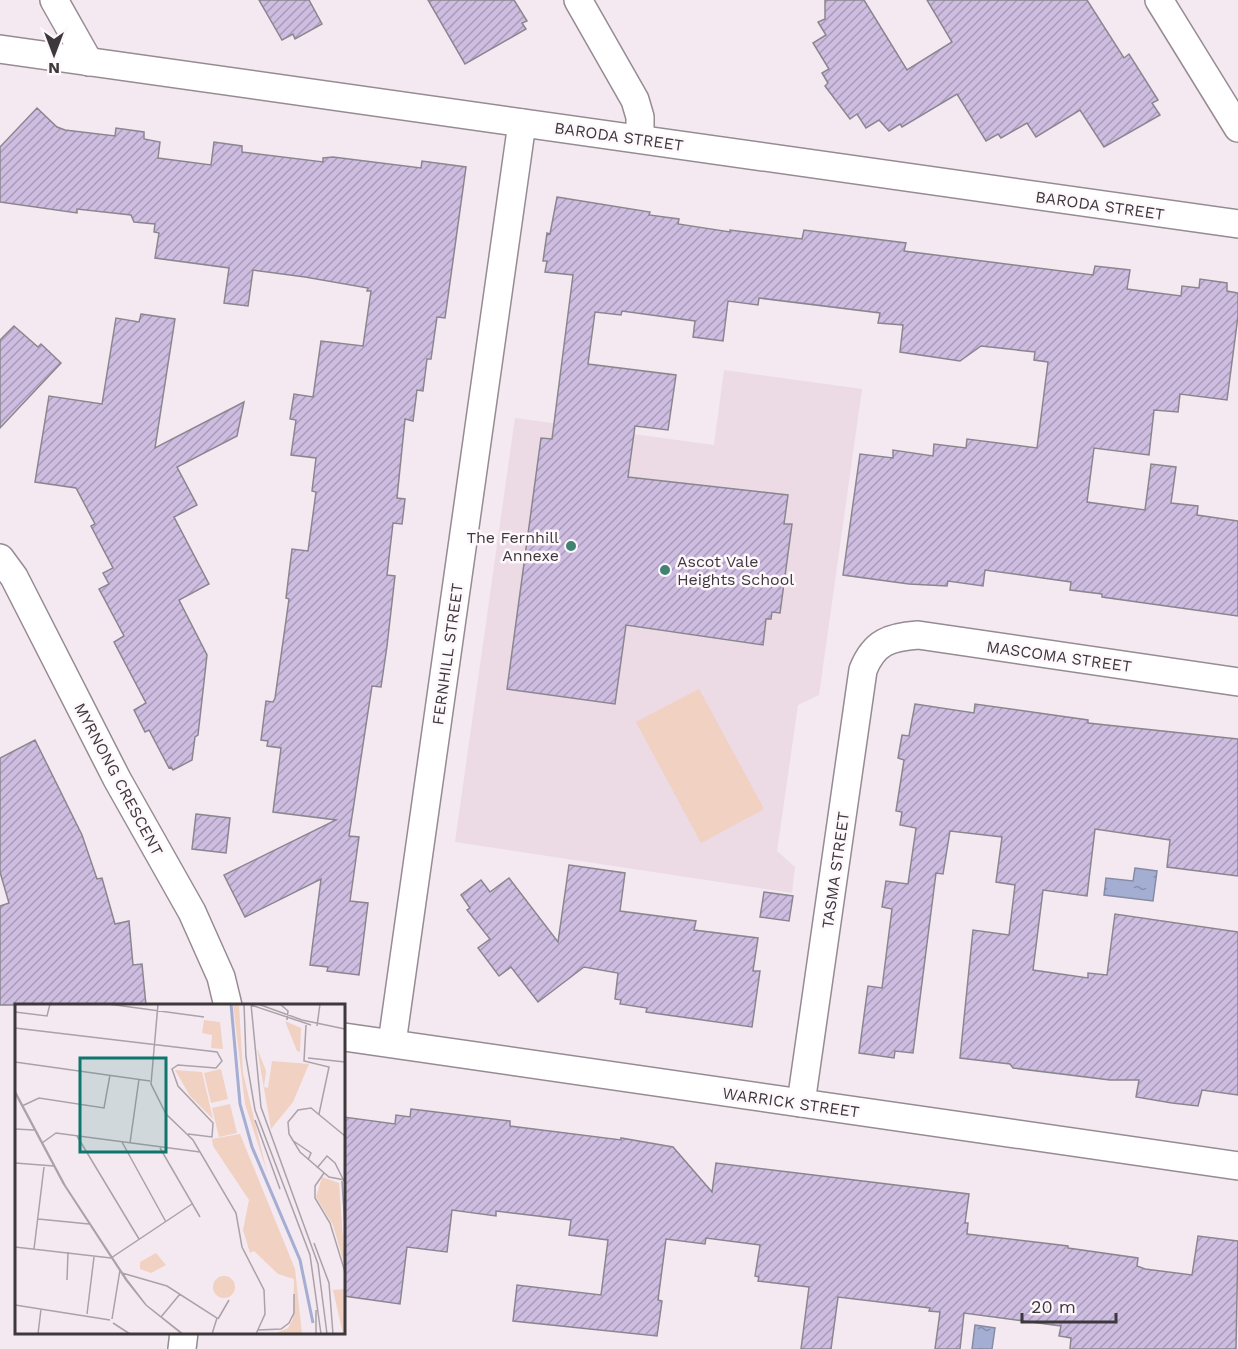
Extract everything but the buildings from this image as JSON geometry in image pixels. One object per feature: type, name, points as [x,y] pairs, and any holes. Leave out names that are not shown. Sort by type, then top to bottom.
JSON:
[{"type":"street","points":[[54,0],[89,62]]},
{"type":"street","points":[[578,0],[635,100],[640,117],[640,139]]},
{"type":"street","points":[[1159,0],[1238,128]]},
{"type":"street","name":"BARODA STREET","points":[[0,49],[1238,224]]},
{"type":"street","name":"FERNHILL STREET","points":[[392,1043],[522,123]]},
{"type":"street","name":"MYRNONG CRESCENT","points":[[0,558],[14,577],[117,779],[192,912],[221,977],[228,1004]]},
{"type":"street","name":"MASCOMA STREET","points":[[882,644],[899,636],[918,635],[1238,682]]},
{"type":"street","name":"TASMA STREET","points":[[801,1103],[863,670],[869,653],[882,644]]},
{"type":"street","name":"WARRICK STREET","points":[[345,1037],[1238,1166]]},
{"type":"street","points":[[182,1349],[184,1334]]},
{"type":"shaded area","name":"Ascot Vale Heights School","points":[[724,370],[862,389],[819,695],[798,705],[777,851],[795,867],[792,893],[455,842],[515,418],[714,445]]},
{"type":"shaded area","points":[[699,689],[764,809],[701,843],[636,722]]},
{"type":"water","points":[[1135,868],[1157,871],[1153,901],[1104,895],[1106,878],[1133,881]]},
{"type":"water","points":[[975,1325],[995,1328],[992,1349],[972,1349]]},
{"type":"place","name":"The Fernhill Annexe","points":[[571,546]]},
{"type":"place","name":"Ascot Vale Heights School","points":[[665,570]]}]
